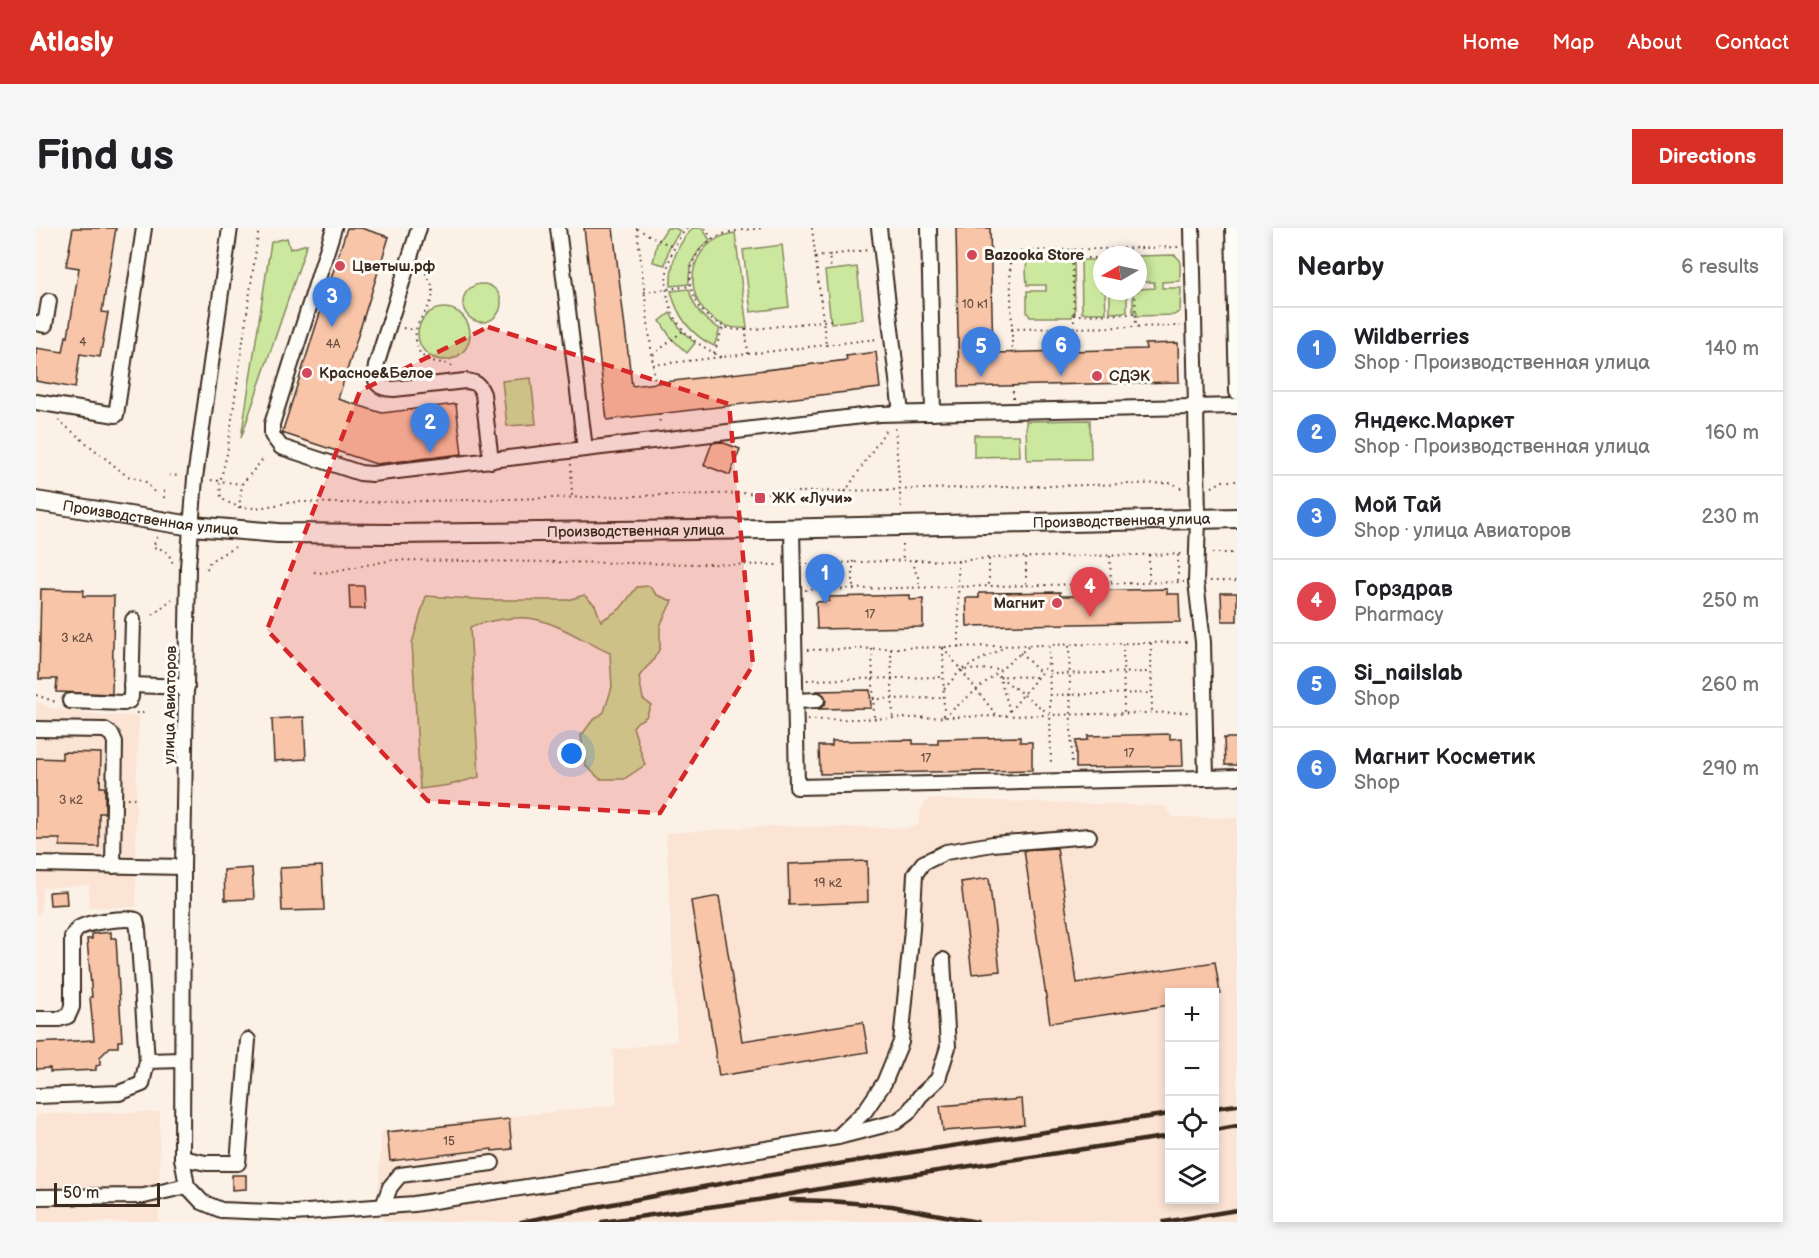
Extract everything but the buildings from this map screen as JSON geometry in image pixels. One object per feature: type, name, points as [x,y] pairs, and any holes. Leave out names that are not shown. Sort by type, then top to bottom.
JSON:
[{"type":"main road","name":"Производственная улица","points":[[36,501],[192,526],[278,533],[328,534],[792,528],[1237,518]]},
{"type":"street","points":[[36,402],[116,415],[144,228]]},
{"type":"street","name":"улица Авиаторов","points":[[187,1186],[182,1158],[182,1060],[188,567],[195,478],[230,228]]},
{"type":"street","points":[[334,228],[272,423],[272,435],[280,447],[366,474],[896,415],[1237,406]]},
{"type":"street","points":[[419,228],[375,366],[374,376],[377,384],[384,389],[475,382],[480,386],[483,394],[491,460]]},
{"type":"street","points":[[558,228],[578,452]]},
{"type":"street","points":[[879,228],[892,337],[896,415]]},
{"type":"street","points":[[929,228],[933,413]]},
{"type":"street","points":[[1192,228],[1198,519],[1196,582],[1203,642],[1206,778]]},
{"type":"street","points":[[1233,228],[1237,392]]},
{"type":"street","points":[[36,323],[45,325],[49,301]]},
{"type":"street","points":[[792,528],[797,786],[1237,777]]},
{"type":"street","points":[[70,701],[127,702],[131,697],[133,620]]},
{"type":"street","points":[[131,685],[187,687]]},
{"type":"street","points":[[796,701],[817,700]]},
{"type":"street","points":[[36,729],[105,730],[112,735],[115,742],[113,866]]},
{"type":"street","points":[[838,1137],[865,1111],[884,1083],[901,1042],[915,874],[923,862],[946,852],[993,844],[1089,836]]},
{"type":"street","points":[[36,864],[183,867]]},
{"type":"street","points":[[36,1019],[59,1019],[68,1016],[72,1007],[72,937],[79,928],[87,924],[129,918],[136,920],[147,1061],[142,1084],[119,1093],[36,1096]]},
{"type":"street","points":[[36,1197],[144,1196],[187,1186],[202,1202],[221,1210],[294,1213],[414,1204],[838,1137],[896,1122],[908,1113],[920,1096],[938,1078],[948,1047],[944,960]]},
{"type":"street","points":[[182,1158],[206,1163],[237,1163],[248,1040]]},
{"type":"street","points":[[147,1061],[182,1060]]},
{"type":"street","points":[[383,1206],[390,1187],[400,1175],[492,1163]]},
{"type":"path","points":[[259,228],[227,454],[220,482],[221,498],[239,508],[267,507],[297,502],[342,503],[1172,483],[1180,488],[1189,488]]},
{"type":"path","points":[[637,228],[674,247]]},
{"type":"path","points":[[637,228],[655,383]]},
{"type":"path","points":[[687,228],[674,247],[668,262],[666,289],[673,313],[684,330],[700,345],[722,357]]},
{"type":"path","points":[[705,228],[712,239]]},
{"type":"path","points":[[763,228],[734,230],[712,239],[704,246],[692,268],[691,286],[699,308],[710,320],[723,327],[736,330],[831,320]]},
{"type":"path","points":[[812,228],[826,345]]},
{"type":"path","points":[[1147,248],[1192,246]]},
{"type":"path","points":[[815,257],[881,249]]},
{"type":"path","points":[[1072,249],[1074,328]]},
{"type":"path","points":[[1012,352],[1010,263],[1012,258],[1019,251],[1026,250],[1093,249]]},
{"type":"path","points":[[829,255],[831,270]]},
{"type":"path","points":[[1072,258],[1093,258]]},
{"type":"path","points":[[408,263],[424,270],[433,289],[428,310],[418,322],[415,330],[418,349],[421,355],[428,360],[451,365],[461,372],[465,381]]},
{"type":"path","points":[[644,292],[691,286]]},
{"type":"path","points":[[1135,300],[1136,327]]},
{"type":"path","points":[[1074,315],[1135,314]]},
{"type":"path","points":[[1012,329],[1194,326]]},
{"type":"path","points":[[714,353],[723,327]]},
{"type":"path","points":[[652,356],[684,330]]},
{"type":"path","points":[[746,330],[748,354]]},
{"type":"path","points":[[653,365],[892,337]]},
{"type":"path","points":[[896,415],[901,507]]},
{"type":"path","points":[[844,492],[896,415]]},
{"type":"path","points":[[52,416],[127,476],[145,481],[155,493]]},
{"type":"path","points":[[572,497],[578,452]]},
{"type":"path","points":[[239,508],[242,484],[263,459]]},
{"type":"path","points":[[169,475],[180,476]]},
{"type":"path","points":[[211,480],[242,484]]},
{"type":"path","points":[[1208,488],[1215,487],[1223,481],[1237,482]]},
{"type":"path","points":[[164,487],[164,498]]},
{"type":"path","points":[[157,537],[153,547],[162,548],[168,552],[174,567]]},
{"type":"path","points":[[902,544],[903,560]]},
{"type":"path","points":[[207,569],[210,561],[235,547]]},
{"type":"path","points":[[314,572],[323,573],[393,560],[791,565],[853,561],[958,561],[988,558],[1237,553]]},
{"type":"path","points":[[1149,554],[1149,582]]},
{"type":"path","points":[[1178,554],[1178,582]]},
{"type":"path","points":[[1110,555],[1111,583]]},
{"type":"path","points":[[1026,557],[1026,585]]},
{"type":"path","points":[[988,558],[989,586]]},
{"type":"path","points":[[915,560],[914,570],[919,576],[919,587]]},
{"type":"path","points":[[853,561],[853,588]]},
{"type":"path","points":[[958,561],[959,647]]},
{"type":"path","points":[[802,590],[1237,581]]},
{"type":"path","points":[[153,615],[174,598]]},
{"type":"path","points":[[804,650],[1203,642]]},
{"type":"path","points":[[1151,643],[1152,712]]},
{"type":"path","points":[[1123,644],[1125,713]]},
{"type":"path","points":[[1048,645],[1052,781]]},
{"type":"path","points":[[1069,645],[1072,781]]},
{"type":"path","points":[[944,688],[961,670],[1006,646]]},
{"type":"path","points":[[944,717],[1029,646]]},
{"type":"path","points":[[943,648],[997,716]]},
{"type":"path","points":[[943,648],[944,717]]},
{"type":"path","points":[[872,649],[874,718]]},
{"type":"path","points":[[891,649],[893,718]]},
{"type":"path","points":[[1020,653],[1041,673]]},
{"type":"path","points":[[1006,716],[1049,663]]},
{"type":"path","points":[[961,670],[1001,669]]},
{"type":"path","points":[[1049,674],[1151,672]]},
{"type":"path","points":[[995,674],[1050,715]]},
{"type":"path","points":[[999,676],[1038,677]]},
{"type":"path","points":[[999,676],[1010,711]]},
{"type":"path","points":[[804,680],[943,677]]},
{"type":"path","points":[[1050,695],[1152,693]]},
{"type":"path","points":[[873,699],[944,698]]},
{"type":"path","points":[[796,720],[1204,711]]},
{"type":"highlighted area","points":[[488,327],[729,404],[753,665],[660,813],[428,801],[267,630],[360,391]]},
{"type":"shaded area","points":[[36,701],[51,708],[102,715],[139,716],[136,907],[89,907],[89,885],[42,888],[41,914],[36,914]]},
{"type":"shaded area","points":[[929,799],[1165,806],[1173,817],[1237,818],[1237,1222],[384,1222],[378,1205],[381,1131],[617,1105],[613,1050],[677,1041],[666,833],[775,826],[905,828],[918,825],[921,808]]},
{"type":"shaded area","points":[[160,1112],[159,1222],[36,1222],[36,1114]]},
{"type":"green space","points":[[667,228],[680,231],[669,248],[665,265],[653,262],[657,243]]},
{"type":"green space","points":[[693,228],[702,228],[710,240],[700,249],[694,259],[689,284],[671,286],[676,255]]},
{"type":"green space","points":[[735,233],[747,328],[726,325],[709,316],[698,302],[693,286],[694,269],[701,253],[715,240]]},
{"type":"green space","points":[[287,238],[290,249],[307,244],[241,438],[271,242]]},
{"type":"green space","points":[[782,245],[789,307],[751,312],[743,250]]},
{"type":"green space","points":[[1175,255],[1180,260],[1180,281],[1162,282],[1162,288],[1181,288],[1180,311],[1174,315],[1137,316],[1137,312],[1133,312],[1133,300],[1147,300],[1147,288],[1155,288],[1154,282],[1147,282],[1147,256]]},
{"type":"green space","points":[[1041,257],[1070,257],[1070,260],[1074,260],[1075,314],[1072,314],[1072,317],[1030,317],[1027,312],[1027,291],[1046,291],[1046,285],[1027,285],[1028,261]]},
{"type":"green space","points":[[1081,260],[1093,260],[1093,300],[1105,300],[1106,313],[1082,313]]},
{"type":"green space","points":[[857,267],[863,319],[831,323],[825,271]]},
{"type":"green space","points":[[482,284],[496,289],[501,303],[496,317],[482,322],[468,317],[463,303],[468,289]]},
{"type":"green space","points":[[689,289],[693,302],[700,312],[720,329],[714,346],[698,336],[686,324],[677,309],[671,291]]},
{"type":"green space","points":[[1110,300],[1127,300],[1127,312],[1110,313]]},
{"type":"green space","points":[[439,308],[449,308],[463,315],[470,334],[463,353],[449,360],[439,360],[429,356],[422,349],[418,339],[418,329],[422,319],[429,312]]},
{"type":"green space","points":[[670,313],[681,330],[695,343],[687,353],[671,338],[660,321]]},
{"type":"green space","points":[[531,378],[536,424],[507,426],[502,381]]},
{"type":"green space","points":[[1090,420],[1091,459],[1027,460],[1026,421]]},
{"type":"green space","points":[[974,435],[1019,435],[1020,456],[974,457]]},
{"type":"green space","points":[[649,586],[657,595],[672,601],[660,626],[660,648],[639,677],[643,699],[651,705],[646,717],[633,727],[645,765],[624,779],[600,779],[586,766],[581,736],[592,721],[604,712],[612,687],[610,653],[544,621],[510,618],[470,627],[479,777],[450,785],[420,789],[412,643],[426,596],[489,600],[568,600],[584,595],[595,605],[601,621],[620,609],[637,587]]},
{"type":"railway","points":[[1219,1107],[1237,1105]]},
{"type":"railway","points":[[521,1222],[819,1167],[1165,1115]]},
{"type":"railway","points":[[1219,1129],[1237,1126]]},
{"type":"railway","points":[[602,1222],[1165,1137]]},
{"type":"railway","points":[[791,1200],[892,1206],[977,1222]]},
{"type":"railway","points":[[1164,1222],[1237,1210]]},
{"type":"place","name":"Bazooka Store","points":[[972,255]]},
{"type":"place","name":"Цветыш.рф","points":[[340,266]]},
{"type":"place","name":"Мой Тай","points":[[332,327]]},
{"type":"place","name":"Красное&Белое","points":[[307,373]]},
{"type":"place","name":"Магнит Косметик","points":[[1061,376]]},
{"type":"place","name":"СДЭК","points":[[1097,376]]},
{"type":"place","name":"Si_nailslab","points":[[981,377]]},
{"type":"place","name":"Яндекс.Маркет","points":[[430,453]]},
{"type":"place","name":"ЖК «Лучи»","points":[[760,498]]},
{"type":"place","name":"Магнит","points":[[1057,603]]},
{"type":"place","name":"Wildberries","points":[[825,604]]},
{"type":"place","name":"Горздрав","points":[[1090,617]]}]
